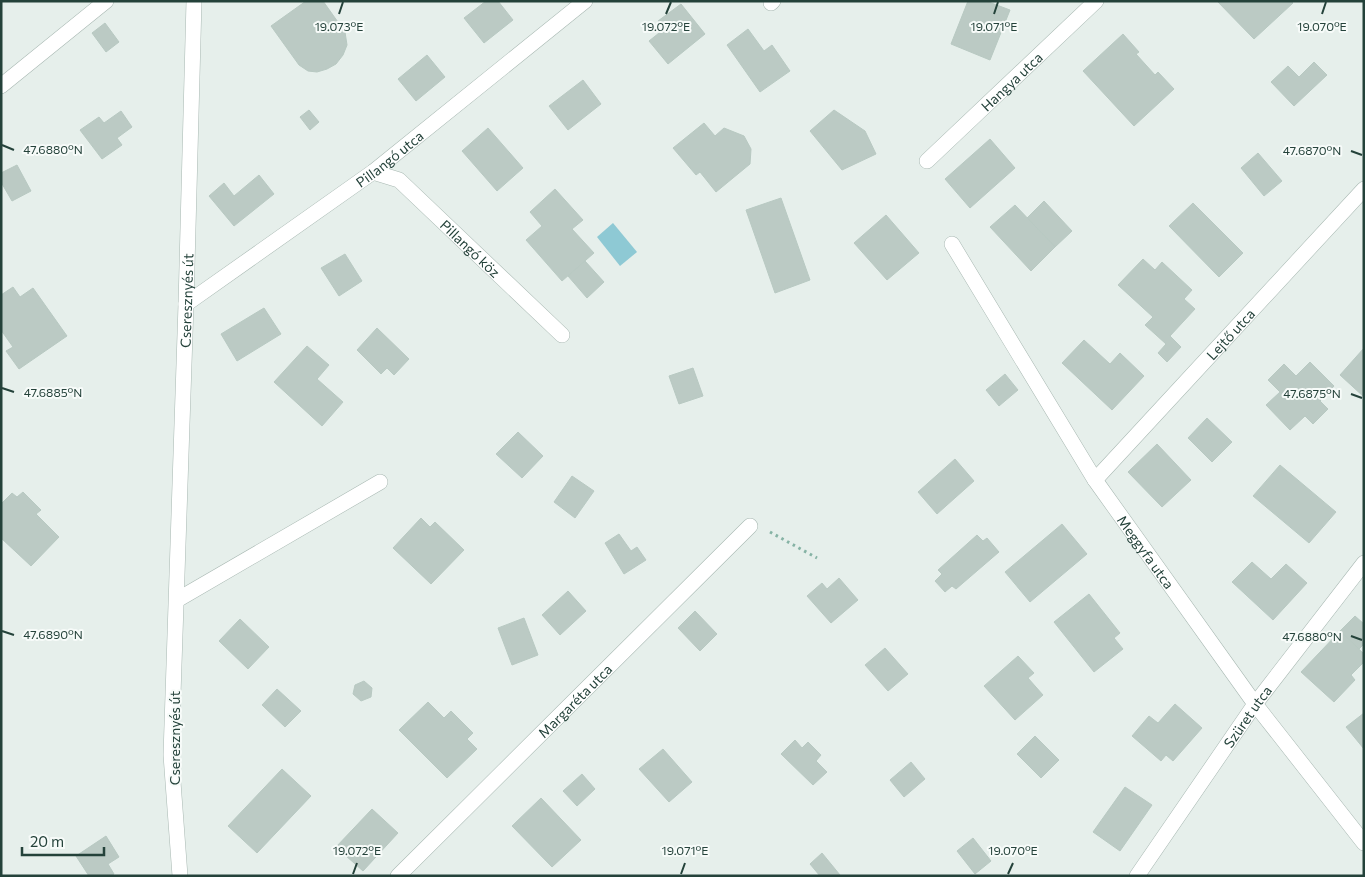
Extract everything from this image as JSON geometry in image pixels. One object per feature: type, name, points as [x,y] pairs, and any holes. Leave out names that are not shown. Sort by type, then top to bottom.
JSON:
[{"type":"street","points":[[1,86],[106,1]]},
{"type":"street","name":"Cseresznyés út","points":[[180,876],[171,755],[194,1]]},
{"type":"street","name":"Pillangó utca","points":[[186,304],[373,172],[584,1]]},
{"type":"street","name":"Hangya utca","points":[[927,161],[1096,1]]},
{"type":"street","name":"Pillangó köz","points":[[373,172],[398,180],[562,335]]},
{"type":"street","name":"Lejtő utca","points":[[1095,480],[1364,189]]},
{"type":"street","name":"Meggyfa utca","points":[[952,244],[1095,480],[1255,704],[1364,842]]},
{"type":"street","points":[[177,600],[380,482]]},
{"type":"street","name":"Margaréta utca","points":[[398,876],[750,526]]},
{"type":"street","name":"Szüret utca","points":[[1137,876],[1255,704],[1364,563]]},
{"type":"path","points":[[750,526],[756,525],[818,558]]},
{"type":"water","points":[[613,223],[637,252],[620,266],[597,237]]},
{"type":"building","points":[[306,1],[323,1],[345,32],[347,45],[343,55],[336,64],[317,72],[308,71],[299,65],[271,26]]},
{"type":"building","points":[[486,1],[498,1],[513,20],[484,43],[464,18]]},
{"type":"building","points":[[968,1],[986,1],[1010,10],[990,60],[951,44]]},
{"type":"building","points":[[1217,1],[1291,1],[1293,3],[1254,39]]},
{"type":"building","points":[[681,4],[705,34],[668,64],[649,41],[664,29],[658,21]]},
{"type":"building","points":[[105,23],[119,42],[106,52],[92,33]]},
{"type":"building","points":[[748,29],[764,51],[772,45],[790,71],[760,92],[727,45]]},
{"type":"building","points":[[1123,34],[1139,52],[1136,54],[1155,75],[1158,72],[1174,89],[1134,126],[1083,71]]},
{"type":"building","points":[[427,55],[445,77],[416,101],[398,79]]},
{"type":"building","points":[[1314,62],[1327,75],[1294,106],[1271,82],[1288,66],[1299,77]]},
{"type":"building","points":[[583,80],[601,104],[568,130],[549,106]]},
{"type":"building","points":[[309,110],[319,122],[310,130],[300,117]]},
{"type":"building","points":[[834,110],[865,131],[876,154],[842,170],[810,131]]},
{"type":"building","points":[[121,111],[132,127],[117,138],[122,145],[102,159],[80,130],[99,117],[104,123]]},
{"type":"building","points":[[704,123],[715,136],[724,128],[744,136],[751,149],[750,164],[716,192],[700,172],[696,175],[673,148]]},
{"type":"building","points":[[488,128],[523,168],[497,191],[462,151]]},
{"type":"building","points":[[990,139],[1015,168],[970,208],[945,179]]},
{"type":"building","points":[[1258,153],[1282,181],[1264,196],[1241,168]]},
{"type":"building","points":[[17,165],[31,191],[12,201],[1,182],[1,173]]},
{"type":"building","points":[[259,175],[274,194],[234,226],[209,196],[224,183],[234,196]]},
{"type":"building","points":[[555,189],[583,220],[572,229],[594,253],[562,281],[526,240],[542,226],[530,212]]},
{"type":"building","points":[[781,198],[810,280],[775,293],[746,210]]},
{"type":"building","points":[[1044,201],[1072,231],[1055,247],[1027,218]]},
{"type":"building","points":[[1193,203],[1243,253],[1219,277],[1169,226]]},
{"type":"building","points":[[1015,205],[1055,247],[1031,271],[990,227]]},
{"type":"building","points":[[886,215],[919,253],[887,280],[854,243]]},
{"type":"building","points":[[345,254],[362,281],[339,296],[321,268]]},
{"type":"building","points":[[1143,259],[1155,270],[1162,262],[1192,290],[1184,299],[1195,309],[1170,336],[1181,347],[1167,362],[1158,353],[1166,344],[1145,325],[1153,317],[1118,285]]},
{"type":"building","points":[[585,261],[604,282],[587,298],[568,276]]},
{"type":"building","points":[[13,287],[20,297],[33,288],[67,336],[19,369],[6,351],[13,347],[1,330],[1,295]]},
{"type":"building","points":[[264,308],[281,334],[237,361],[221,334]]},
{"type":"building","points":[[377,328],[409,359],[394,375],[387,368],[381,374],[357,350]]},
{"type":"building","points":[[1084,340],[1110,364],[1120,353],[1144,376],[1112,410],[1062,363]]},
{"type":"building","points":[[307,346],[329,365],[317,379],[343,402],[322,426],[274,382]]},
{"type":"building","points":[[1364,348],[1364,397],[1340,375]]},
{"type":"building","points":[[1310,362],[1334,386],[1320,401],[1328,409],[1313,424],[1305,416],[1290,430],[1266,405],[1280,392],[1268,380],[1284,364],[1296,376]]},
{"type":"building","points":[[693,368],[703,396],[679,404],[669,376]]},
{"type":"building","points":[[1005,374],[1018,390],[999,406],[986,390]]},
{"type":"building","points":[[1207,418],[1232,442],[1212,462],[1188,438]]},
{"type":"building","points":[[518,432],[543,456],[522,478],[496,454]]},
{"type":"building","points":[[1157,444],[1191,480],[1162,507],[1128,472]]},
{"type":"building","points":[[955,459],[974,481],[937,514],[918,492]]},
{"type":"building","points":[[1280,465],[1336,512],[1309,543],[1253,496]]},
{"type":"building","points":[[572,476],[594,491],[575,518],[554,502]]},
{"type":"building","points":[[23,492],[41,510],[36,514],[59,537],[31,566],[1,538],[1,504],[12,493],[17,497]]},
{"type":"building","points":[[421,518],[430,527],[435,522],[464,550],[431,584],[393,548]]},
{"type":"building","points":[[1062,524],[1087,554],[1030,602],[1005,572]]},
{"type":"building","points":[[619,534],[631,551],[637,547],[646,560],[624,574],[605,543]]},
{"type":"building","points":[[977,535],[983,541],[987,538],[999,552],[956,589],[952,586],[945,592],[935,581],[942,574],[938,570]]},
{"type":"building","points":[[1252,562],[1271,579],[1286,564],[1307,583],[1273,620],[1232,582]]},
{"type":"building","points":[[839,578],[858,600],[831,623],[807,596],[822,583],[827,589]]},
{"type":"building","points":[[568,591],[586,611],[560,635],[542,615]]},
{"type":"building","points":[[1089,594],[1120,633],[1114,638],[1123,649],[1094,672],[1054,622]]},
{"type":"building","points":[[695,611],[717,634],[700,651],[678,628]]},
{"type":"building","points":[[1355,616],[1364,624],[1364,644],[1359,649],[1340,631]]},
{"type":"building","points":[[524,618],[538,655],[512,665],[498,628]]},
{"type":"building","points":[[240,619],[269,647],[248,669],[219,641]]},
{"type":"building","points":[[1340,631],[1364,654],[1364,662],[1351,675],[1355,680],[1334,702],[1301,672]]},
{"type":"building","points":[[885,648],[908,674],[888,691],[865,665]]},
{"type":"building","points":[[1018,656],[1034,673],[1028,678],[1043,695],[1015,720],[984,686]]},
{"type":"building","points":[[364,681],[372,688],[371,697],[361,701],[353,694],[355,685]]},
{"type":"building","points":[[277,689],[301,711],[285,727],[262,705]]},
{"type":"building","points":[[428,702],[444,718],[451,711],[473,733],[467,739],[477,749],[447,778],[399,730]]},
{"type":"building","points":[[1175,704],[1202,728],[1173,761],[1166,755],[1161,761],[1132,736],[1149,716],[1158,723]]},
{"type":"building","points":[[1364,713],[1364,749],[1346,727]]},
{"type":"building","points":[[1035,736],[1059,760],[1041,778],[1017,754]]},
{"type":"building","points":[[795,740],[802,748],[808,742],[821,755],[816,761],[827,772],[813,785],[781,754]]},
{"type":"building","points":[[663,749],[692,782],[669,802],[639,769]]},
{"type":"building","points":[[911,762],[925,779],[904,797],[890,780]]},
{"type":"building","points":[[282,769],[311,796],[257,853],[228,826]]},
{"type":"building","points":[[582,774],[595,789],[577,806],[563,791]]},
{"type":"building","points":[[1125,787],[1152,805],[1120,851],[1093,832]]},
{"type":"building","points":[[541,798],[581,840],[552,867],[512,826]]},
{"type":"building","points":[[372,809],[398,833],[363,871],[336,847]]},
{"type":"building","points":[[106,836],[119,857],[108,864],[114,874],[111,876],[89,876],[76,856]]},
{"type":"building","points":[[973,838],[991,861],[975,874],[957,851]]},
{"type":"building","points":[[822,853],[839,876],[820,876],[810,864]]}]
